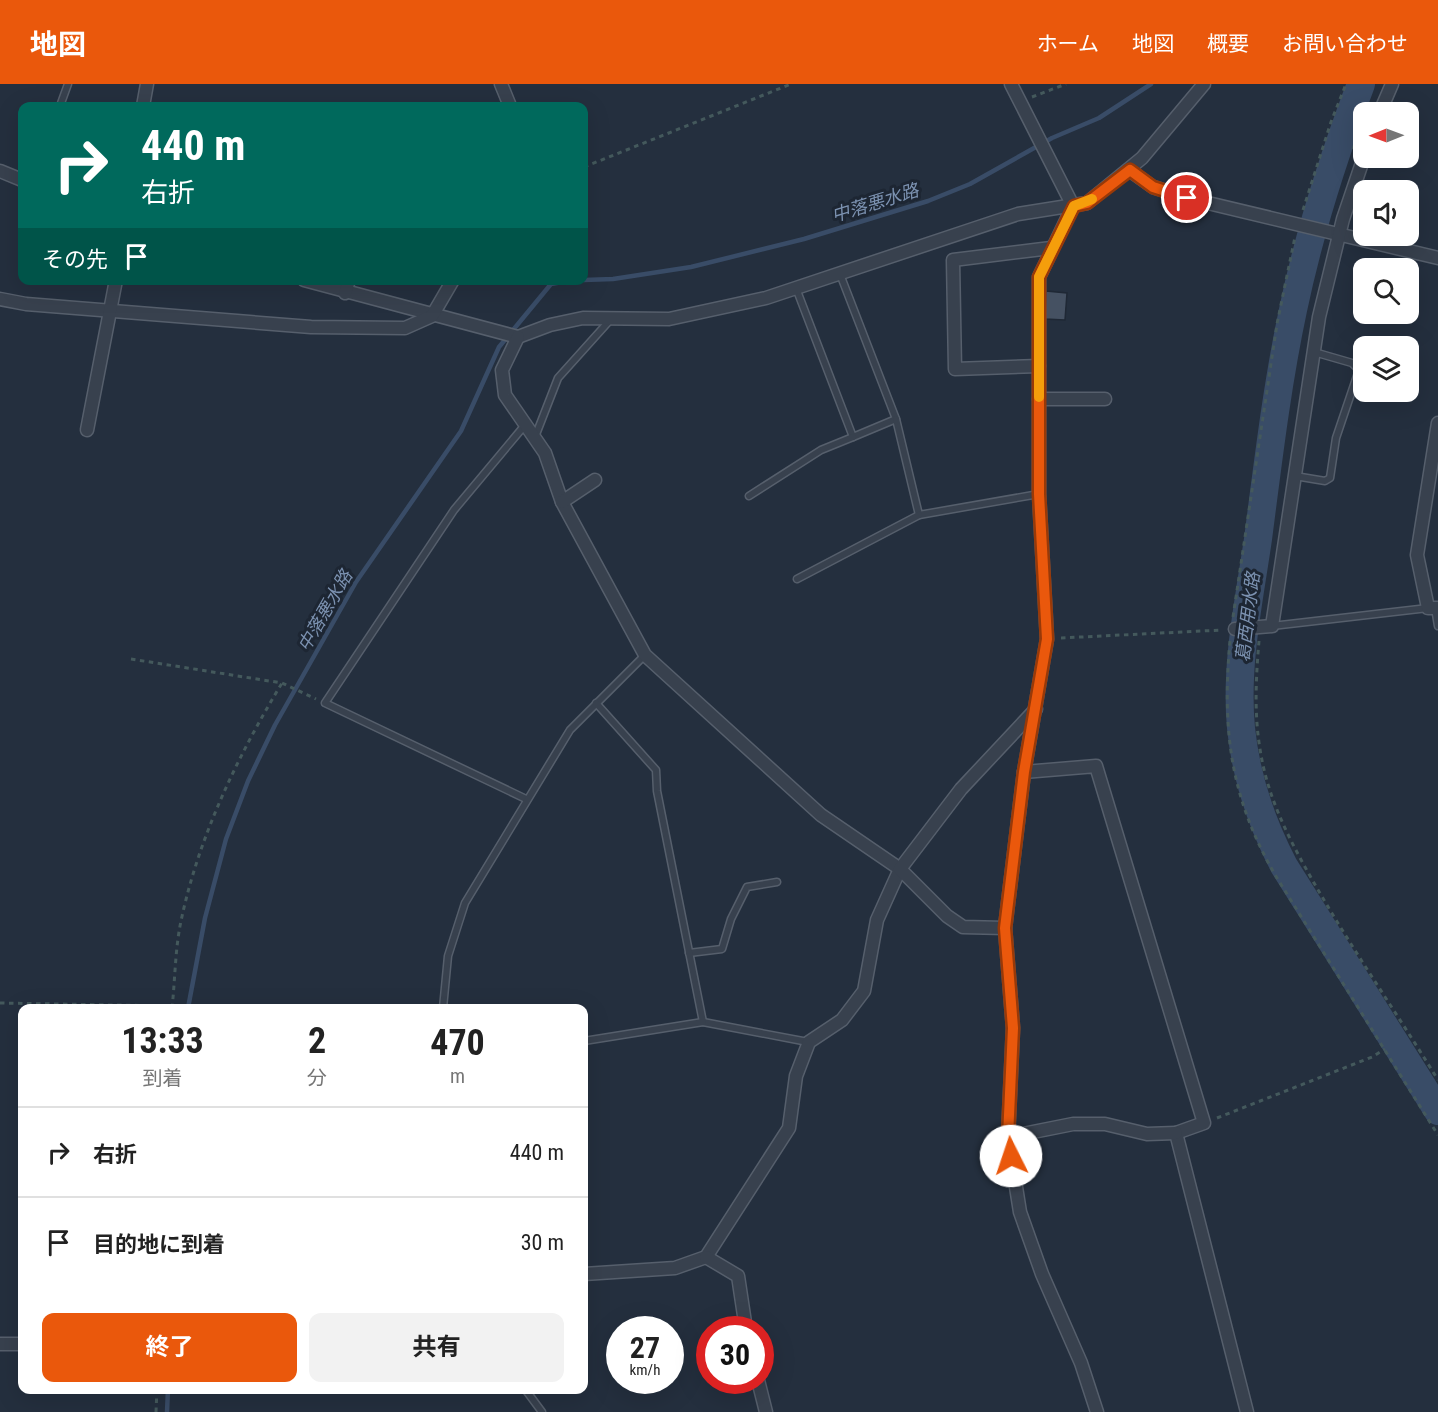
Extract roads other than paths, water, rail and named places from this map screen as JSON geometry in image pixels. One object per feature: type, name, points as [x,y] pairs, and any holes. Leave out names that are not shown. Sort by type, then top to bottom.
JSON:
[{"type":"street","points":[[144,102],[147,84]]},
{"type":"street","points":[[501,84],[508,102]]},
{"type":"street","points":[[1011,84],[1022,100],[1074,206]]},
{"type":"street","points":[[347,287],[432,316],[518,337],[584,318],[669,319],[766,298],[1018,214],[1087,203],[1130,170],[1204,84]]},
{"type":"street","points":[[1384,102],[1392,84]]},
{"type":"street","points":[[1232,629],[1257,633],[1272,626],[1313,351],[1339,234],[1360,168]]},
{"type":"street","points":[[1130,170],[1153,187],[1438,258]]},
{"type":"street","points":[[0,171],[18,178]]},
{"type":"street","points":[[1074,206],[1051,248],[1039,277],[1039,494],[1047,639],[1024,772],[1005,928],[1013,1028],[1008,1137],[1020,1212],[1042,1274],[1081,1363],[1097,1412]]},
{"type":"street","points":[[1039,366],[955,369],[953,260],[1051,248]]},
{"type":"street","points":[[87,430],[115,285]]},
{"type":"street","points":[[0,298],[26,304],[311,327],[405,328],[432,316],[450,285]]},
{"type":"street","points":[[518,337],[502,370],[505,395],[545,453],[562,502],[645,655],[821,814],[900,869],[947,916],[963,927],[1005,928]]},
{"type":"street","points":[[1039,399],[1106,399]]},
{"type":"street","points":[[1434,608],[1417,555],[1438,423]]},
{"type":"street","points":[[562,502],[595,480]]},
{"type":"street","points":[[588,1274],[675,1268],[706,1257],[789,1128],[796,1076],[809,1042],[842,1020],[864,991],[877,920],[900,869],[961,789],[1036,709]]},
{"type":"street","points":[[1008,1137],[1073,1124],[1105,1124],[1147,1134],[1176,1132],[1204,1123],[1096,766],[1024,772]]},
{"type":"street","points":[[1176,1132],[1247,1412]]},
{"type":"street","points":[[706,1257],[738,1276],[744,1316]]},
{"type":"street","points":[[0,1344],[18,1344]]},
{"type":"street","points":[[762,1394],[766,1412]]},
{"type":"lane","points":[[61,102],[68,84]]},
{"type":"lane","points":[[840,274],[896,420],[919,515]]},
{"type":"lane","points":[[796,288],[853,437]]},
{"type":"lane","points":[[534,438],[558,378],[611,318]]},
{"type":"lane","points":[[1295,477],[1325,481],[1330,478],[1335,438],[1359,370],[1353,363],[1313,351]]},
{"type":"lane","points":[[749,496],[821,450],[896,420]]},
{"type":"lane","points":[[525,425],[454,510],[325,703],[526,800]]},
{"type":"lane","points":[[797,579],[919,515],[1039,494]]},
{"type":"lane","points":[[1272,626],[1434,608],[1438,626]]},
{"type":"lane","points":[[443,1004],[448,957],[465,903],[570,730],[645,655]]},
{"type":"lane","points":[[596,703],[656,770],[657,791],[703,1022]]},
{"type":"lane","points":[[689,953],[722,949],[731,919],[747,887],[777,882]]},
{"type":"lane","points":[[588,1040],[703,1022],[809,1042]]},
{"type":"lane","points":[[529,1394],[542,1412]]},
{"type":"waterway","name":"中落悪水路","points":[[588,280],[613,279],[691,267],[804,239],[928,201],[970,184],[1052,138],[1099,118],[1151,84]]},
{"type":"waterway","name":"葛西用水路","points":[[1361,84],[1314,224],[1287,338],[1241,657],[1241,728],[1256,799],[1268,833],[1284,866],[1438,1111]]},
{"type":"waterway","name":"中落悪水路","points":[[189,1004],[205,918],[226,839],[248,781],[275,725],[356,582],[461,431],[499,347],[550,285]]},
{"type":"waterway","name":"中落悪水路","points":[[167,1412],[168,1394]]}]
